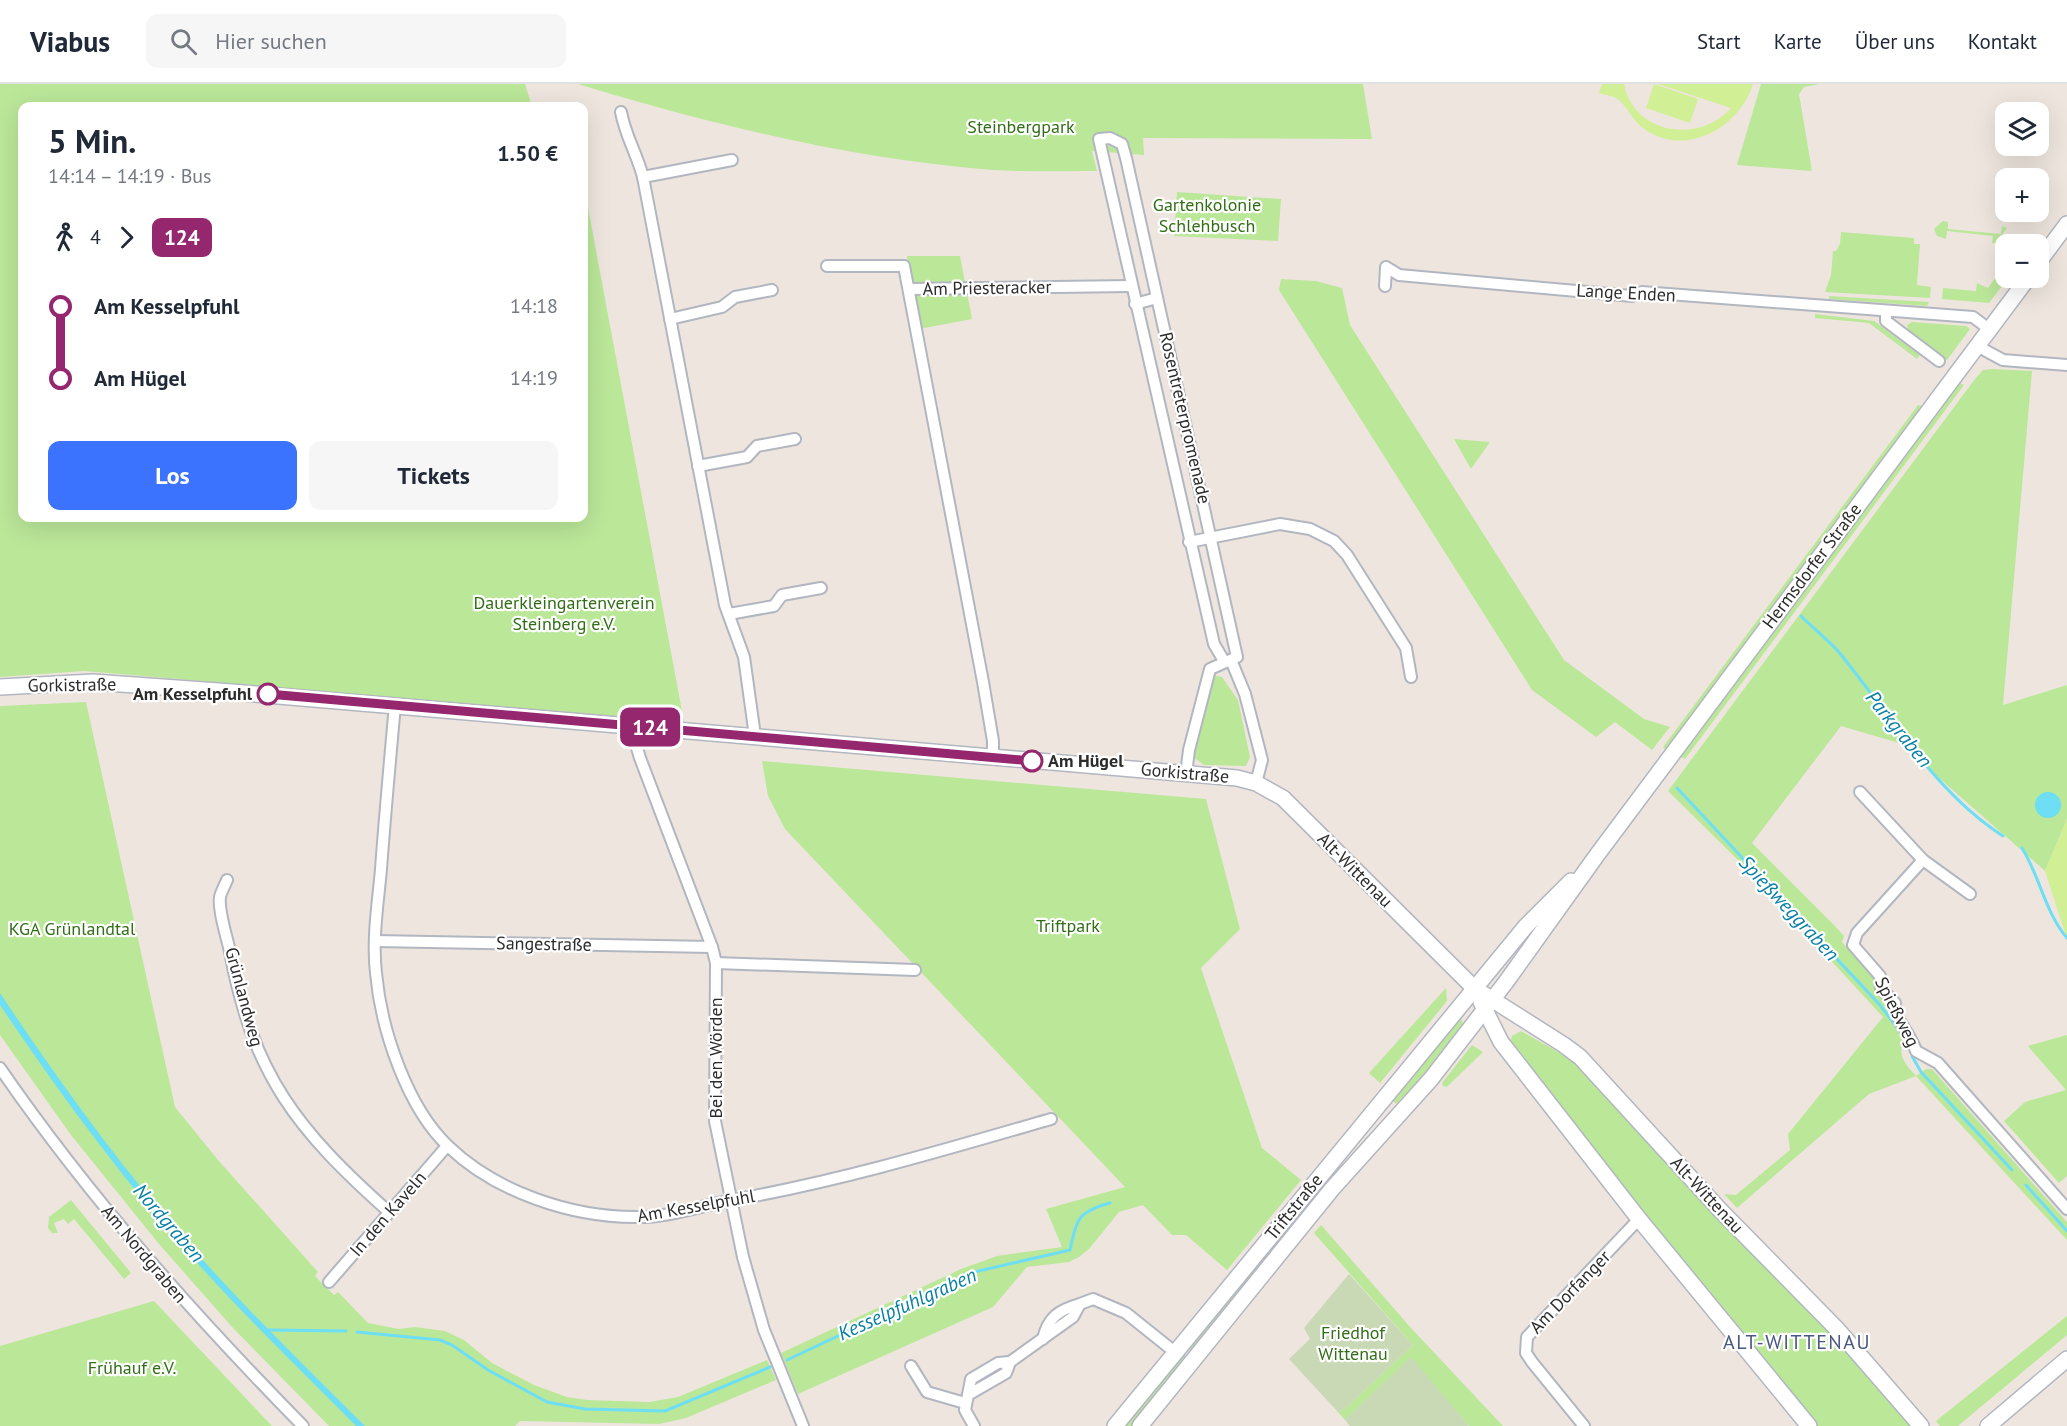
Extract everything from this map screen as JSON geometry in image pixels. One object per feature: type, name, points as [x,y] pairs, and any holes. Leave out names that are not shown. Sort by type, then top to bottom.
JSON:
[{"type":"main road","points":[[2049,248],[2067,224]]},
{"type":"main road","name":"Hermsdorfer Straße","points":[[1489,1005],[1597,855],[2020,288]]},
{"type":"main road","name":"Gorkistraße","points":[[0,687],[93,682],[395,705],[1237,778],[1256,783]]},
{"type":"main road","name":"Alt-Wittenau","points":[[1256,783],[1283,798],[1489,1005],[1501,1042],[1640,1220],[1809,1426]]},
{"type":"main road","name":"Hermsdorfer Straße","points":[[1474,988],[1526,926],[1597,855]]},
{"type":"main road","name":"Triftstraße","points":[[1115,1426],[1474,988]]},
{"type":"main road","name":"Alt-Wittenau","points":[[1489,1005],[1524,1021],[1580,1057],[1721,1211],[1836,1328],[1921,1426]]},
{"type":"main road","name":"Triftstraße","points":[[1140,1426],[1332,1189],[1397,1117],[1489,1005]]},
{"type":"main road","points":[[1501,1042],[1514,1026],[1524,1021]]},
{"type":"main road","points":[[1380,1102],[1397,1117]]},
{"type":"main road","points":[[1318,1177],[1332,1189]]},
{"type":"main road","points":[[1988,1426],[2067,1359]]},
{"type":"street","points":[[621,112],[625,133],[638,159],[643,177],[725,605],[744,657],[755,736]]},
{"type":"street","name":"Rosentreterpromenade","points":[[1228,661],[1237,657],[1235,641],[1122,144],[1110,138],[1099,139],[1214,644],[1228,661],[1245,694],[1262,760],[1256,783]]},
{"type":"street","points":[[643,177],[732,159]]},
{"type":"street","name":"Am Priesteracker","points":[[827,266],[904,266],[909,289],[1131,286]]},
{"type":"street","name":"Lange Enden","points":[[1385,286],[1386,267],[1399,275],[1476,283],[1632,296],[1642,292],[1973,317],[1989,329]]},
{"type":"street","points":[[909,289],[985,692],[993,741],[993,756]]},
{"type":"street","points":[[670,319],[722,307],[735,297],[772,290]]},
{"type":"street","points":[[1135,304],[1157,298]]},
{"type":"street","points":[[1886,311],[1886,321],[1938,361]]},
{"type":"street","points":[[1977,346],[2002,360],[2067,365]]},
{"type":"street","points":[[698,466],[747,457],[757,446],[795,439]]},
{"type":"street","points":[[1190,542],[1280,524],[1311,529],[1334,541],[1347,555],[1406,648],[1412,676]]},
{"type":"street","points":[[729,614],[774,606],[782,595],[821,588]]},
{"type":"street","points":[[1186,774],[1189,750],[1210,669],[1228,661]]},
{"type":"street","name":"Am Kesselpfuhl","points":[[395,705],[375,941],[379,1000],[392,1047],[421,1108],[447,1146],[477,1169],[509,1188],[579,1211],[623,1217],[645,1217],[731,1201],[861,1172],[1051,1119]]},
{"type":"street","name":"Bei den Wörden","points":[[639,726],[637,748],[640,758],[712,946],[716,963],[713,1104],[731,1201],[743,1257],[764,1330],[803,1426]]},
{"type":"street","points":[[1860,792],[1923,860],[1970,894]]},
{"type":"street","name":"Spießweg","points":[[1923,860],[1857,933],[1853,945],[1880,976],[1881,988],[1895,1004],[1895,1014],[1912,1037],[1916,1051],[1938,1063],[2067,1209]]},
{"type":"street","name":"Grünlandweg","points":[[227,880],[220,898],[235,980],[246,1019],[265,1067],[308,1134],[331,1159],[389,1212]]},
{"type":"street","name":"Sangestraße","points":[[375,941],[712,946]]},
{"type":"street","points":[[716,963],[915,970]]},
{"type":"street","name":"Am Nordgraben","points":[[0,1068],[82,1181],[149,1261],[213,1333],[303,1426]]},
{"type":"street","name":"In den Kaveln","points":[[329,1282],[447,1146]]},
{"type":"street","name":"Am Dorfanger","points":[[1584,1426],[1526,1353],[1527,1337],[1640,1220]]},
{"type":"street","points":[[911,1366],[927,1392],[967,1399],[1006,1373],[1010,1362],[1073,1317],[1080,1304],[1093,1299],[1126,1313],[1176,1353]]},
{"type":"street","points":[[967,1399],[974,1426]]},
{"type":"green space","name":"Dauerkleingartenverein Steinberg e.V.","points":[[0,84],[525,84],[531,102],[18,102],[18,522],[588,522],[588,207],[684,722],[84,671],[0,677]]},
{"type":"green space","name":"Steinbergpark","points":[[578,84],[1363,84],[1372,139],[1143,138],[1144,155],[1092,151],[1097,171],[992,170],[939,165],[835,149],[731,126]]},
{"type":"green space","points":[[1602,84],[1624,84],[1630,101],[1641,114],[1654,123],[1670,129],[1686,130],[1703,127],[1718,119],[1731,108],[1658,84],[1753,84],[1737,113],[1725,124],[1696,139],[1679,141],[1663,138],[1647,131],[1635,121],[1618,99],[1599,93]]},
{"type":"green space","points":[[1654,84],[1698,99],[1690,123],[1646,108]]},
{"type":"green space","points":[[1761,84],[1819,84],[1804,87],[1799,94],[1812,171],[1737,165]]},
{"type":"green space","name":"Gartenkolonie Schlehbusch","points":[[1177,192],[1281,199],[1278,241],[1174,236]]},
{"type":"green space","points":[[1943,221],[1948,222],[1948,229],[2001,234],[1995,234],[1995,243],[1992,243],[1993,236],[1947,231],[1946,239],[1937,236],[1934,229]]},
{"type":"green space","points":[[2002,226],[2007,228],[2003,234],[2001,234]]},
{"type":"green space","points":[[1841,232],[1914,238],[1914,244],[1920,244],[1917,285],[1931,287],[1930,298],[1825,292],[1831,275],[1833,251],[1836,251],[1840,244]]},
{"type":"green space","points":[[907,256],[960,256],[972,319],[919,329]]},
{"type":"green space","points":[[1995,278],[1995,288],[2000,288],[1989,303],[1942,299],[1943,288],[1976,291],[1977,283],[1988,288]]},
{"type":"green space","points":[[1281,279],[1316,281],[1342,288],[1350,325],[1564,660],[1644,719],[1670,727],[1652,750],[1615,722],[1596,737],[1532,690],[1279,290]]},
{"type":"green space","points":[[1829,296],[1929,302],[1927,306],[1829,299]]},
{"type":"green space","points":[[1815,314],[1874,321],[1920,355],[1917,359],[1869,323],[1815,318]]},
{"type":"green space","points":[[1912,322],[1966,326],[1970,329],[1947,360],[1909,332],[1907,325]]},
{"type":"green space","points":[[1983,370],[2032,371],[2003,705],[2067,685],[2067,819],[2045,871],[1899,743],[1841,726],[1752,843],[1834,925],[1844,936],[1842,942],[1875,977],[1890,1005],[1890,1015],[1904,1038],[1901,1050],[1903,1058],[1916,1076],[1869,1094],[1737,1208],[1724,1194],[1736,1195],[1790,1150],[1788,1134],[1883,1017],[1742,864],[1668,791],[1975,379]]},
{"type":"green space","points":[[1960,383],[1964,385],[1685,759],[1681,757]]},
{"type":"green space","points":[[1918,405],[1922,406],[1666,750],[1663,747]]},
{"type":"green space","points":[[1454,439],[1490,442],[1471,469]]},
{"type":"green space","points":[[1213,675],[1222,677],[1238,700],[1250,757],[1246,766],[1204,765],[1192,756]]},
{"type":"green space","name":"KGA Grünlandtal","points":[[86,702],[175,1107],[218,1160],[318,1272],[315,1276],[334,1295],[338,1292],[368,1323],[399,1329],[415,1327],[445,1331],[464,1340],[492,1363],[534,1385],[567,1397],[650,1402],[678,1397],[767,1360],[776,1380],[686,1418],[659,1424],[520,1421],[515,1426],[329,1426],[233,1328],[159,1244],[71,1135],[0,1035],[0,706]]},
{"type":"green space","name":"Triftpark","points":[[762,761],[1206,799],[1240,929],[1201,968],[1262,1148],[1301,1180],[1227,1270],[1186,1235],[1172,1235],[1143,1205],[1119,1212],[1089,1249],[1079,1257],[1069,1262],[1027,1267],[993,1307],[798,1394],[781,1353],[961,1269],[997,1256],[1062,1247],[1046,1209],[1125,1187],[785,829],[768,796]]},
{"type":"green space","points":[[2067,819],[2067,939],[2045,871]]},
{"type":"green space","points":[[1446,988],[1447,1001],[1380,1083],[1369,1073]]},
{"type":"green space","points":[[1459,1015],[1463,1023],[1427,1071],[1396,1104],[1391,1099]]},
{"type":"green space","points":[[1521,1031],[1574,1061],[1841,1342],[1914,1426],[1816,1426],[1765,1366],[1510,1043],[1512,1036]]},
{"type":"green space","points":[[2067,1035],[2067,1176],[2059,1183],[2004,1121],[2025,1102],[2066,1090],[2028,1046]]},
{"type":"green space","points":[[1472,1045],[1483,1052],[1447,1087],[1443,1086],[1442,1083]]},
{"type":"green space","points":[[1926,1069],[1932,1069],[2067,1222],[2067,1240],[1916,1076]]},
{"type":"green space","points":[[71,1200],[131,1273],[124,1279],[74,1219],[68,1224],[64,1219],[54,1223],[58,1233],[52,1233],[48,1228],[49,1217]]},
{"type":"green space","points":[[1291,1221],[1297,1222],[1193,1352],[1187,1347]]},
{"type":"green space","points":[[1321,1225],[1411,1328],[1503,1426],[1469,1426],[1411,1358],[1345,1420],[1338,1412],[1348,1406],[1413,1345],[1314,1233]]},
{"type":"green space","name":"Friedhof Wittenau","points":[[1349,1274],[1413,1345],[1348,1406],[1338,1412],[1289,1359],[1310,1339],[1304,1328]]},
{"type":"green space","name":"Frühauf e.V.","points":[[154,1301],[272,1426],[0,1426],[0,1346]]},
{"type":"green space","points":[[2067,1316],[2067,1335],[1958,1426],[1940,1426],[1936,1421]]},
{"type":"green space","points":[[1183,1353],[1188,1358],[1133,1426],[1122,1426]]},
{"type":"green space","name":"Friedhof Wittenau","points":[[1411,1357],[1469,1426],[1350,1426],[1345,1420]]},
{"type":"water","points":[[2048,792],[2057,796],[2061,805],[2057,814],[2048,818],[2039,814],[2035,805],[2039,796]]},
{"type":"water","name":"Nordgraben","points":[[0,993],[93,1125],[168,1220],[235,1295],[365,1426],[356,1426],[272,1342],[165,1226],[91,1134],[45,1070],[0,1005]]},
{"type":"waterway","name":"Parkgraben","points":[[1801,616],[1838,651],[1914,750],[1955,797],[2003,836]]},
{"type":"waterway","name":"Spießweggraben","points":[[1677,788],[1880,1005],[1899,1030]]},
{"type":"waterway","name":"Parkgraben","points":[[2022,848],[2053,917],[2067,938]]},
{"type":"waterway","name":"Spießweggraben","points":[[1912,1056],[1921,1072],[2012,1170]]},
{"type":"waterway","name":"Spießweggraben","points":[[2026,1185],[2067,1231]]},
{"type":"waterway","name":"Kesselpfuhlgraben","points":[[787,1360],[974,1272],[1070,1250],[1080,1218],[1091,1210],[1110,1203]]},
{"type":"waterway","name":"Kesselpfuhlgraben","points":[[268,1330],[346,1331]]},
{"type":"waterway","name":"Kesselpfuhlgraben","points":[[357,1332],[440,1340],[452,1345],[488,1370],[547,1402],[585,1409],[665,1411],[770,1367]]},
{"type":"bus line","name":"124","points":[[268,694],[1032,761]]},
{"type":"place","name":"Am Kesselpfuhl","points":[[268,694]]},
{"type":"place","name":"Am Hügel","points":[[1032,761]]},
{"type":"district","name":"ALT-WITTENAU","points":[[1797,1342]]}]
